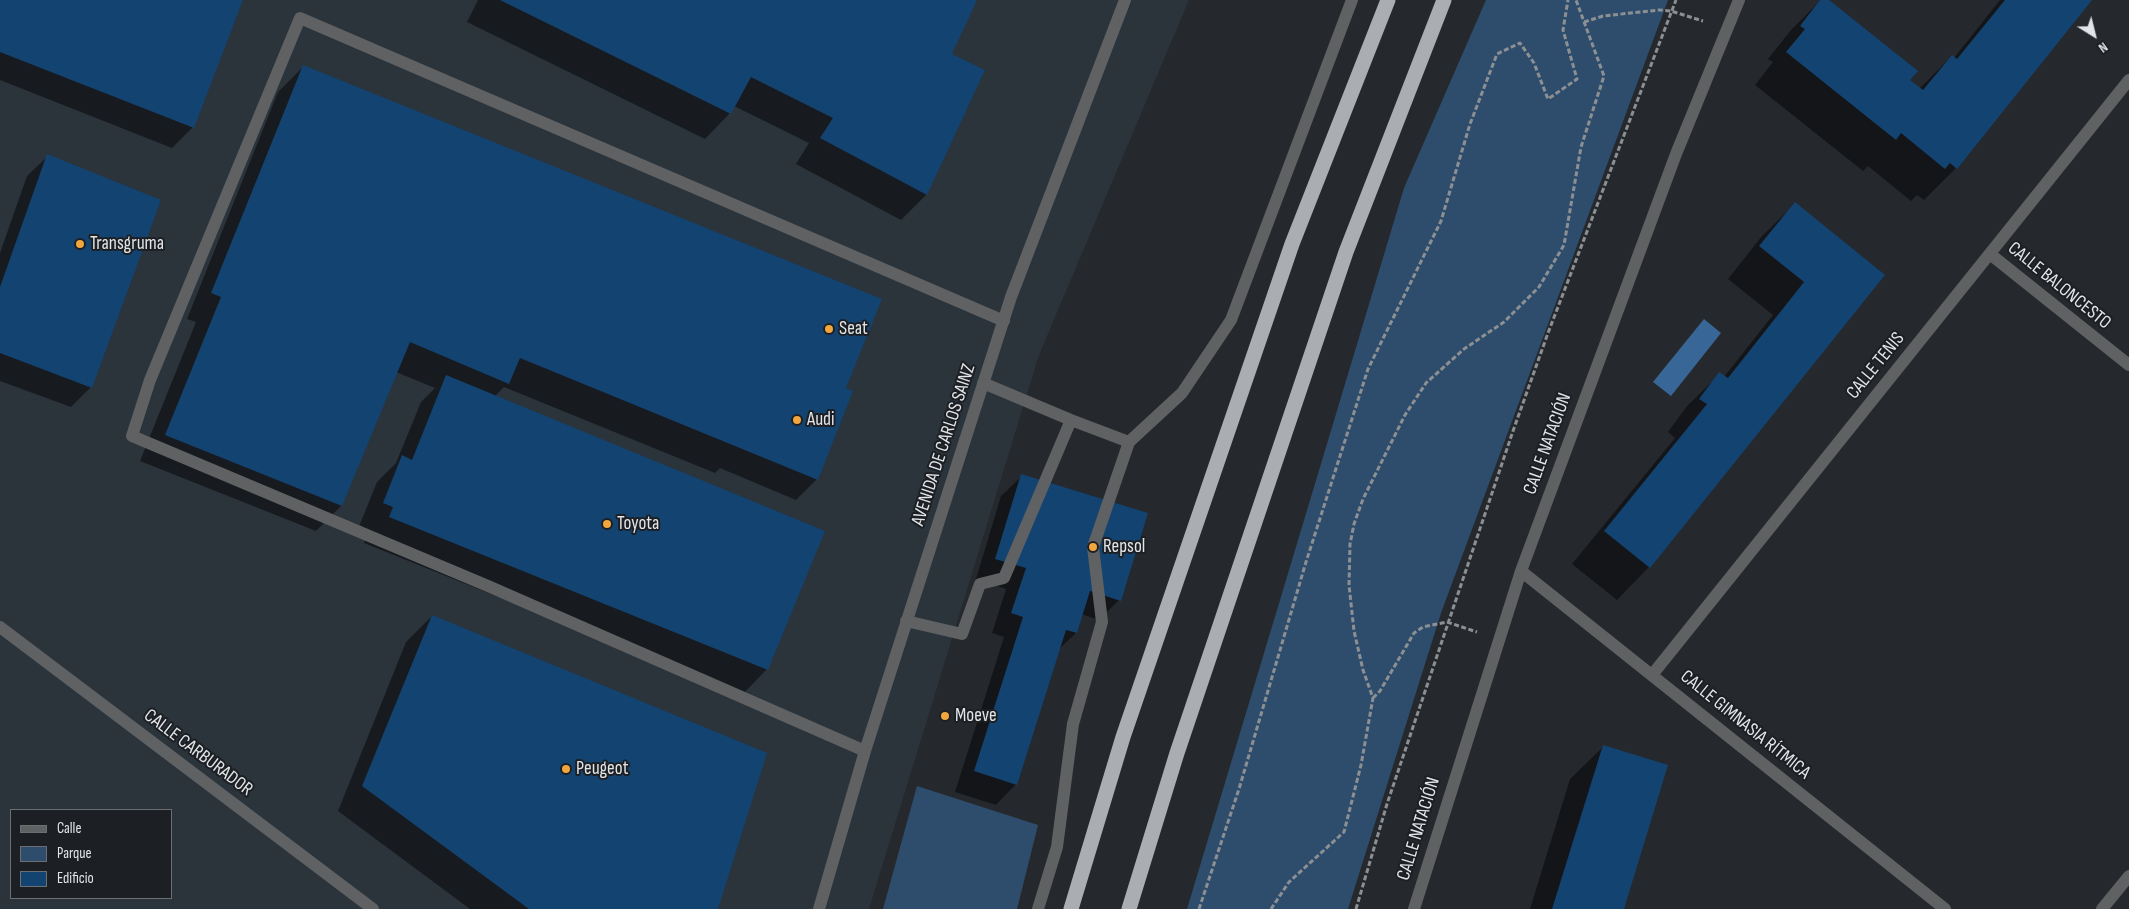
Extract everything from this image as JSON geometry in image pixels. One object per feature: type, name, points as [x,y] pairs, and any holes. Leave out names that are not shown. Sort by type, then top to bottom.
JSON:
[{"type":"highway","points":[[1071,909],[1123,737],[1292,244],[1388,0]]},
{"type":"highway","points":[[1129,909],[1177,753],[1346,252],[1444,0]]},
{"type":"street","name":"AVENIDA DE CARLOS SAINZ","points":[[819,909],[865,751],[1004,321],[1125,0]]},
{"type":"street","points":[[1038,909],[1057,847],[1073,724],[1102,622],[1093,547],[1129,442],[1182,393],[1231,320],[1352,0]]},
{"type":"street","name":"CALLE NATACIÓN","points":[[1414,909],[1521,570],[1676,154],[1739,0]]},
{"type":"street","points":[[865,751],[488,586],[132,436],[147,389],[300,18],[1004,321]]},
{"type":"street","name":"CALLE TENIS","points":[[1652,675],[2129,80]]},
{"type":"street","name":"CALLE BALONCESTO","points":[[1990,254],[2129,365]]},
{"type":"street","points":[[983,384],[1129,442]]},
{"type":"street","points":[[906,622],[962,634],[980,584],[1004,578],[1071,420]]},
{"type":"street","name":"CALLE GIMNASIA RÍTMICA","points":[[1521,570],[1945,909]]},
{"type":"street","name":"CALLE CARBURADOR","points":[[0,627],[372,909]]},
{"type":"street","points":[[2102,909],[2129,876]]},
{"type":"path","points":[[1199,909],[1239,789],[1301,579],[1368,369],[1441,220],[1470,124],[1497,54],[1520,43],[1534,63],[1548,99],[1577,79],[1563,30],[1568,0]]},
{"type":"path","points":[[1271,909],[1289,882],[1344,832],[1362,765],[1373,698],[1360,659],[1350,606],[1350,551],[1354,524],[1374,475],[1405,415],[1426,383],[1464,349],[1504,322],[1539,288],[1564,245],[1581,147],[1604,76],[1576,0]]},
{"type":"path","points":[[1356,909],[1387,804],[1447,622],[1548,333],[1676,0]]},
{"type":"path","points":[[1584,22],[1603,16],[1626,13],[1672,11],[1727,30]]},
{"type":"path","points":[[1373,698],[1380,691],[1414,633],[1424,626],[1447,622],[1498,640]]},
{"type":"shaded area","points":[[0,0],[1189,0],[1039,355],[869,909],[0,909]]},
{"type":"shaded area","points":[[1704,319],[1721,333],[1671,396],[1653,382]]},
{"type":"green space","points":[[1486,0],[1668,0],[1441,613],[1348,909],[1187,909],[1404,188]]},
{"type":"green space","points":[[917,786],[1038,825],[1017,909],[883,909]]},
{"type":"building","points":[[0,0],[243,0],[194,128],[0,52]]},
{"type":"building","points":[[500,0],[977,0],[952,54],[985,70],[927,195],[820,138],[833,118],[751,77],[731,114]]},
{"type":"building","points":[[1820,0],[1829,0],[1918,71],[1910,80],[1923,90],[1952,55],[1957,59],[2005,0],[2092,0],[1957,169],[1950,163],[1945,169],[1901,133],[1896,140],[1786,52],[1805,29],[1800,26]]},
{"type":"building","points":[[303,65],[882,299],[846,388],[853,391],[818,480],[520,358],[509,384],[410,342],[342,506],[165,435],[221,297],[211,293]]},
{"type":"building","name":"Transgruma","points":[[47,154],[161,200],[92,388],[0,353],[0,287]]},
{"type":"building","points":[[1795,202],[1885,275],[1650,568],[1604,531],[1707,404],[1699,399],[1719,372],[1728,378],[1804,282],[1759,246]]},
{"type":"building","name":"Toyota","points":[[446,375],[825,531],[768,670],[389,517],[393,507],[383,503],[402,455],[412,460]]},
{"type":"building","points":[[1021,474],[1148,513],[1121,601],[1090,591],[1077,633],[1066,630],[1017,785],[974,771],[1023,617],[1011,613],[1026,568],[995,559]]},
{"type":"building","name":"Peugeot","points":[[432,615],[767,753],[718,909],[529,909],[362,786]]},
{"type":"building","points":[[1603,745],[1668,765],[1624,909],[1552,909]]},
{"type":"place","name":"Transgruma","points":[[80,244]]},
{"type":"place","name":"Seat","points":[[829,329]]},
{"type":"place","name":"Audi","points":[[797,420]]},
{"type":"place","name":"Toyota","points":[[607,524]]},
{"type":"place","name":"Repsol","points":[[1093,547]]},
{"type":"place","name":"Moeve","points":[[945,716]]},
{"type":"place","name":"Peugeot","points":[[566,769]]}]
